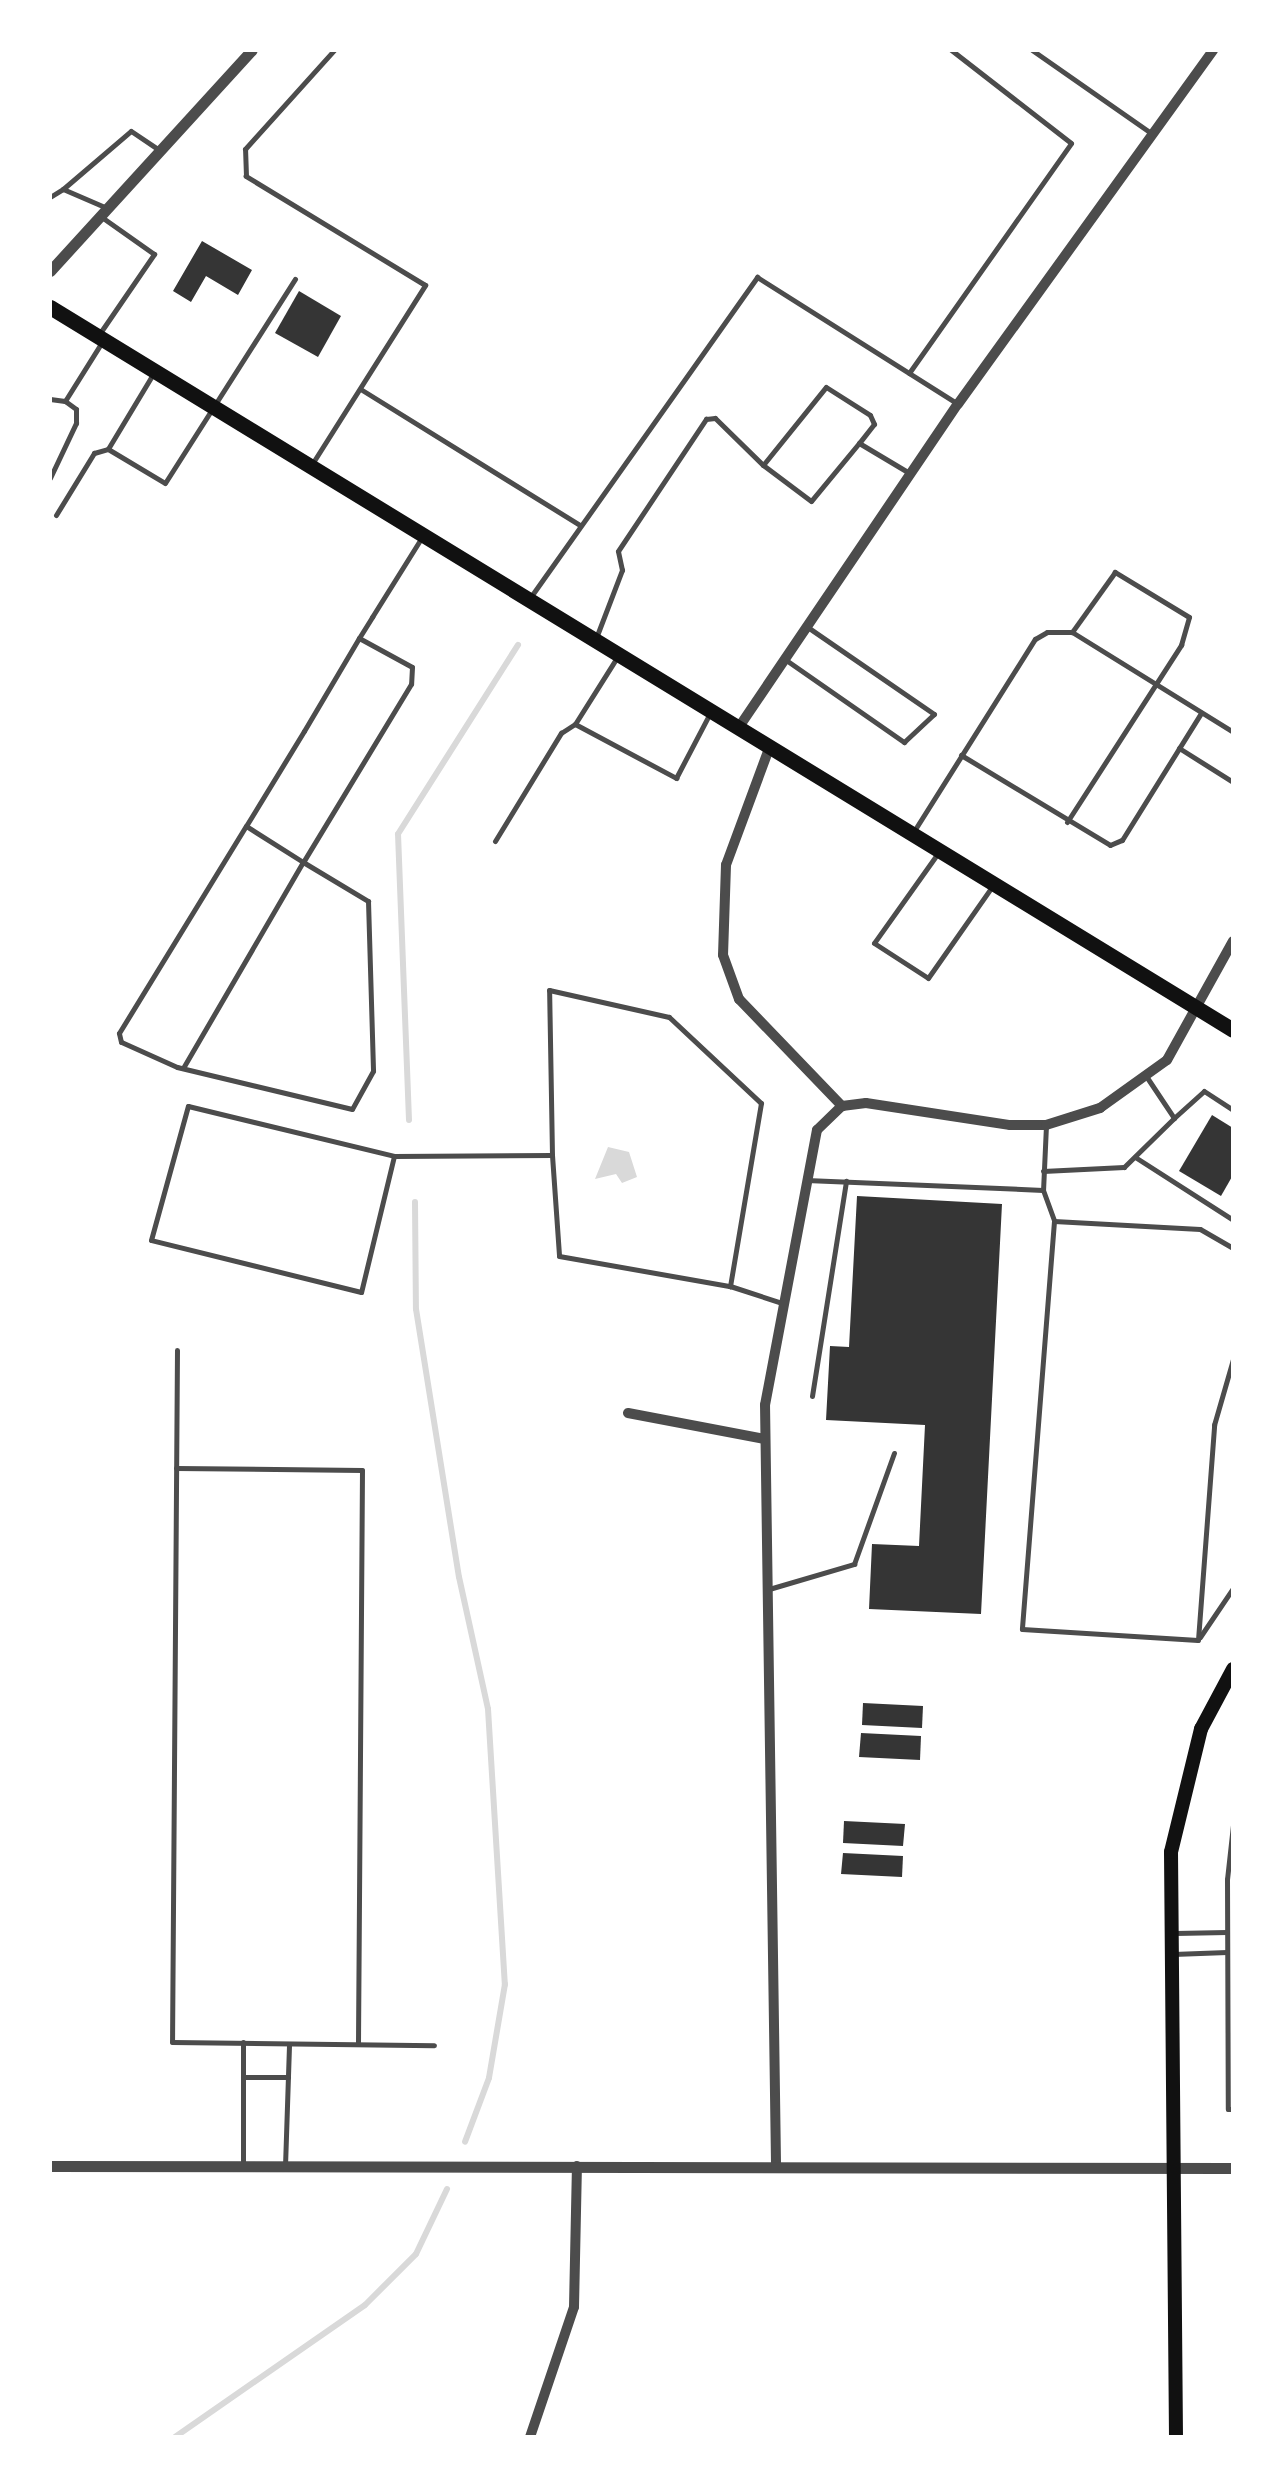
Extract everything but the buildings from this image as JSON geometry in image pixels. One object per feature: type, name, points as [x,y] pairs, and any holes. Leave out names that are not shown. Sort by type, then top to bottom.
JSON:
[{"type":"main road","points":[[50,306],[1233,1030]]},
{"type":"main road","points":[[1176,2437],[1171,1852],[1184,1781],[1201,1730],[1233,1669]]},
{"type":"street","points":[[50,271],[252,50]]},
{"type":"street","points":[[739,727],[958,404],[1213,50]]},
{"type":"street","points":[[770,746],[726,866],[723,955],[739,999],[842,1106]]},
{"type":"street","points":[[776,2164],[764,1439],[803,1180],[817,1130],[842,1106],[894,1102],[1010,1126],[1046,1125],[1100,1108],[1148,1078],[1167,1060],[1192,1005],[1233,941]]},
{"type":"street","points":[[628,1413],[764,1439]]},
{"type":"street","points":[[50,2166],[776,2164],[1233,2168]]},
{"type":"street","points":[[530,2437],[574,2307],[577,2166]]},
{"type":"lane","points":[[311,466],[425,284],[246,176],[245,149],[334,50]]},
{"type":"lane","points":[[909,373],[1071,142],[951,50]]},
{"type":"lane","points":[[1032,50],[1153,135]]},
{"type":"lane","points":[[50,197],[131,131],[160,150]]},
{"type":"lane","points":[[63,189],[104,212],[154,254],[65,401]]},
{"type":"lane","points":[[529,599],[757,277],[958,404]]},
{"type":"lane","points":[[108,449],[165,483],[296,279]]},
{"type":"lane","points":[[56,515],[94,454],[108,449],[155,370]]},
{"type":"lane","points":[[596,640],[622,570],[618,551],[706,419],[715,418],[763,465],[811,501],[874,424],[870,415],[826,387],[763,465]]},
{"type":"lane","points":[[362,390],[580,526]]},
{"type":"lane","points":[[50,410],[54,399],[76,409],[76,423],[50,478]]},
{"type":"lane","points":[[859,443],[911,474]]},
{"type":"lane","points":[[246,826],[368,901],[373,1071],[352,1109],[183,1068],[121,1042],[120,1034],[359,638],[424,534]]},
{"type":"lane","points":[[1067,822],[1188,630],[1185,610],[1115,572],[1072,632]]},
{"type":"lane","points":[[786,660],[904,742],[934,714],[809,628]]},
{"type":"lane","points":[[913,833],[1035,638],[1072,632],[1233,732]]},
{"type":"lane","points":[[183,1068],[411,684],[412,668],[359,638]]},
{"type":"lane","points":[[495,841],[561,733],[575,724],[619,654]]},
{"type":"lane","points":[[575,724],[676,778],[712,710]]},
{"type":"lane","points":[[961,755],[1101,843],[1122,840],[1202,713]]},
{"type":"lane","points":[[1179,748],[1233,782]]},
{"type":"lane","points":[[940,851],[874,943],[928,978],[994,883]]},
{"type":"lane","points":[[730,1286],[761,1103],[669,1017],[549,990],[552,1155],[559,1256],[730,1286],[782,1303]]},
{"type":"lane","points":[[1148,1078],[1174,1118]]},
{"type":"lane","points":[[1043,1171],[1124,1167],[1204,1090],[1233,1110]]},
{"type":"lane","points":[[394,1156],[361,1292],[151,1240],[188,1106],[394,1156],[552,1155]]},
{"type":"lane","points":[[1046,1125],[1043,1190],[1054,1221],[1022,1629],[1198,1640]]},
{"type":"lane","points":[[1134,1157],[1233,1220]]},
{"type":"lane","points":[[803,1180],[1043,1190]]},
{"type":"lane","points":[[812,1396],[846,1182]]},
{"type":"lane","points":[[1054,1221],[1200,1229],[1233,1248]]},
{"type":"lane","points":[[177,1350],[172,2042],[434,2045]]},
{"type":"lane","points":[[1198,1640],[1214,1425],[1233,1359]]},
{"type":"lane","points":[[766,1590],[854,1564],[894,1453]]},
{"type":"lane","points":[[176,1468],[362,1470],[358,2044]]},
{"type":"lane","points":[[1198,1640],[1232,1590]]},
{"type":"lane","points":[[1233,1825],[1227,1932],[1228,2109],[1233,2109]]},
{"type":"lane","points":[[1170,1933],[1227,1932]]},
{"type":"lane","points":[[1170,1954],[1227,1952]]},
{"type":"lane","points":[[243,2042],[243,2165]]},
{"type":"lane","points":[[286,2166],[289,2043]]},
{"type":"lane","points":[[243,2077],[288,2077]]},
{"type":"shaded area","points":[[608,1147],[629,1152],[637,1177],[622,1183],[616,1174],[595,1179]]},
{"type":"waterway","points":[[409,1120],[398,834],[518,645]]},
{"type":"waterway","points":[[415,1202],[416,1309],[459,1577],[488,1709],[505,1984],[489,2078],[465,2142]]},
{"type":"waterway","points":[[175,2437],[365,2305],[416,2254],[447,2189]]}]
